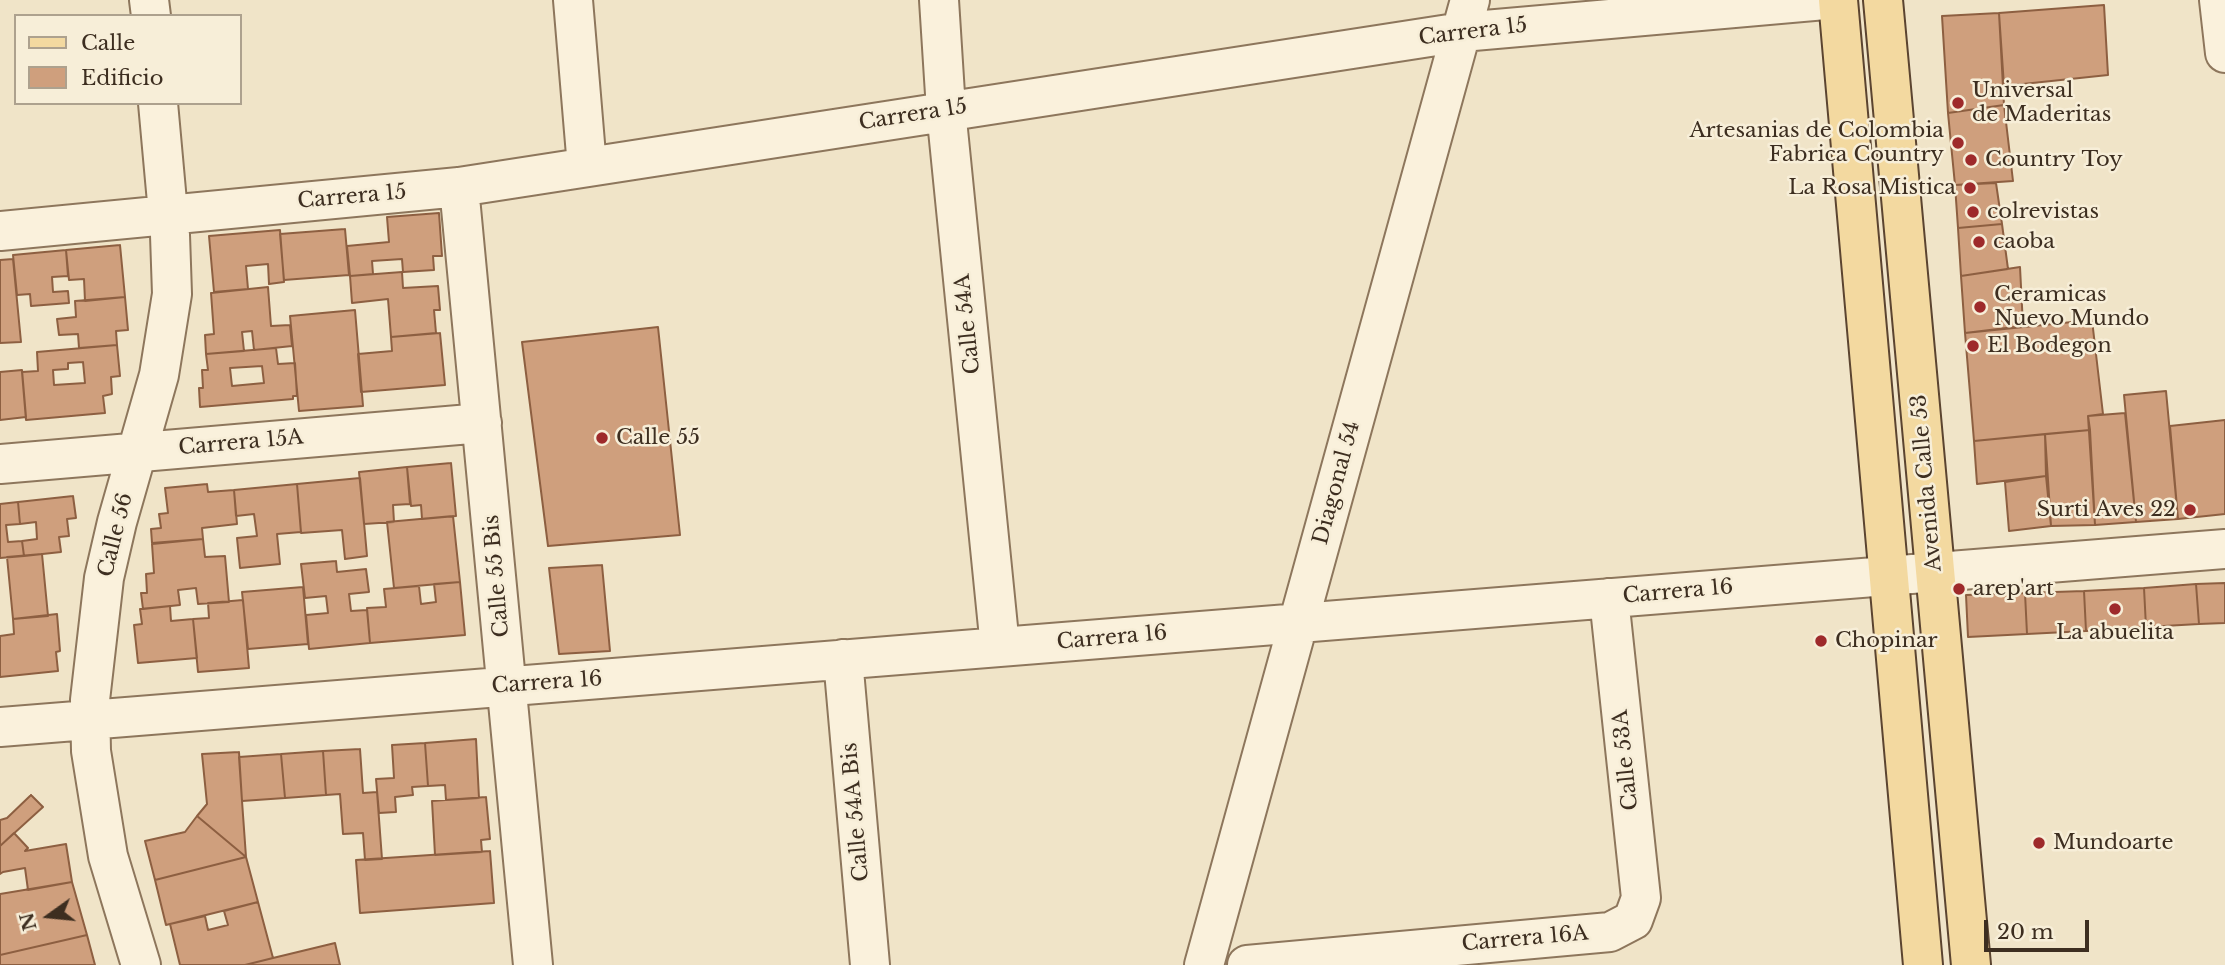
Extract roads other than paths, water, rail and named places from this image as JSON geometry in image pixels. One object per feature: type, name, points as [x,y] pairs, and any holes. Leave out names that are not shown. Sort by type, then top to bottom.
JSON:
[{"type":"main road","points":[[1838,0],[1923,965]]},
{"type":"main road","name":"Avenida Calle 53","points":[[1884,0],[1971,965]]},
{"type":"street","points":[[573,0],[587,167]]},
{"type":"street","name":"Calle 54A","points":[[939,0],[946,110],[1000,647]]},
{"type":"street","name":"Carrera 15","points":[[0,231],[459,187],[946,110],[1466,16],[1825,0]]},
{"type":"street","points":[[2219,0],[2225,53]]},
{"type":"street","name":"Diagonal 54","points":[[1204,965],[1466,16]]},
{"type":"street","name":"Calle 56","points":[[141,965],[108,856],[91,751],[90,685],[104,578],[159,375],[172,294],[169,215],[158,105]]},
{"type":"street","name":"Calle 55 Bis","points":[[459,187],[533,965]]},
{"type":"street","name":"Carrera 15A","points":[[0,464],[482,423]]},
{"type":"street","name":"Carrera 16","points":[[0,727],[2225,549]]},
{"type":"street","name":"Calle 53A","points":[[1609,598],[1641,898],[1633,920]]},
{"type":"street","name":"Calle 54A Bis","points":[[843,659],[870,965]]},
{"type":"street","name":"Carrera 16A","points":[[1247,965],[1610,932],[1633,920]]},
{"type":"place","name":"Universal de Maderitas","points":[[1958,103]]},
{"type":"place","name":"Artesanias de Colombia Fabrica Country","points":[[1958,143]]},
{"type":"place","name":"Country Toy","points":[[1971,160]]},
{"type":"place","name":"La Rosa Mistica","points":[[1970,188]]},
{"type":"place","name":"colrevistas","points":[[1973,212]]},
{"type":"place","name":"caoba","points":[[1979,242]]},
{"type":"place","name":"Ceramicas Nuevo Mundo","points":[[1980,307]]},
{"type":"place","name":"El Bodegon","points":[[1973,346]]},
{"type":"place","name":"Calle 55","points":[[602,438]]},
{"type":"place","name":"Surti Aves 22","points":[[2190,510]]},
{"type":"place","name":"arep'art","points":[[1959,589]]},
{"type":"place","name":"La abuelita","points":[[2115,609]]},
{"type":"place","name":"Chopinar","points":[[1821,641]]},
{"type":"place","name":"Mundoarte","points":[[2039,843]]}]
